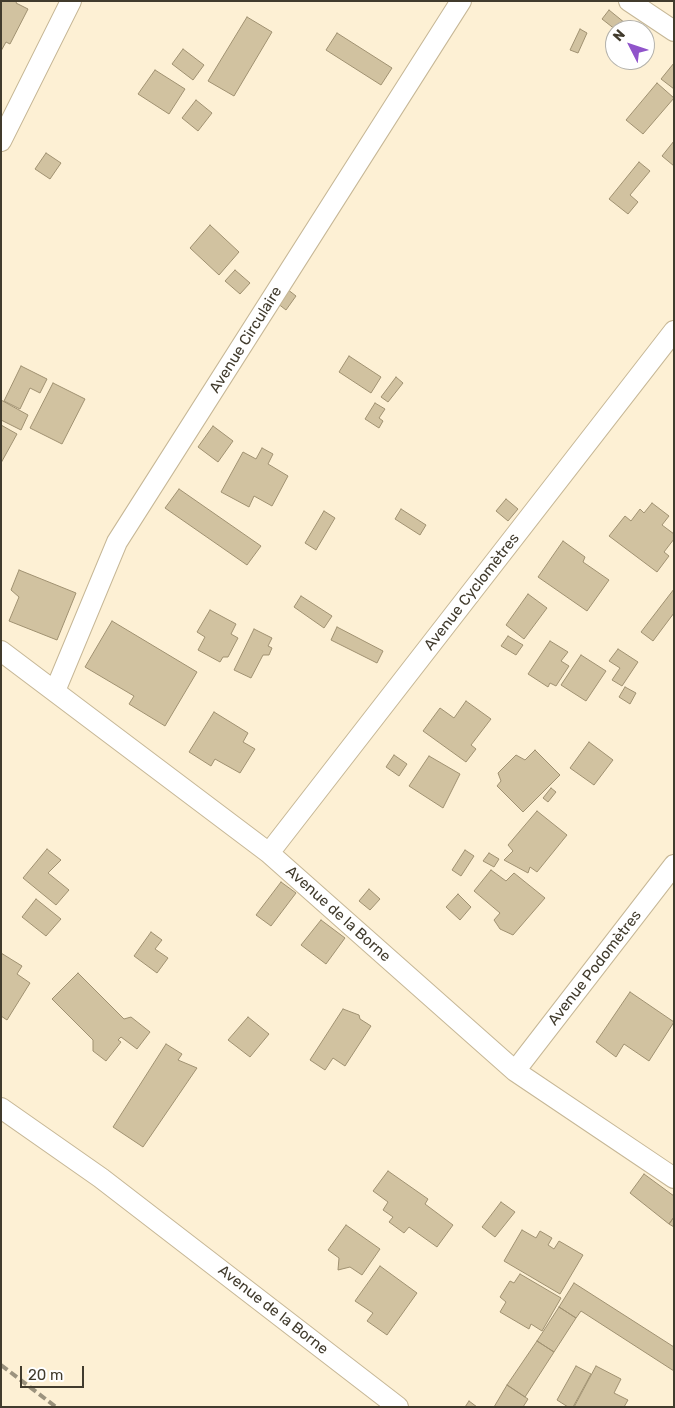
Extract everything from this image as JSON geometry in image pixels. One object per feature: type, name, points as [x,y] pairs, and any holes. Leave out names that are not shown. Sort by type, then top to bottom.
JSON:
[{"type":"street","points":[[1,141],[71,1]]},
{"type":"street","name":"Avenue Circulaire","points":[[55,690],[117,542],[461,1]]},
{"type":"street","points":[[628,1],[674,31]]},
{"type":"street","name":"Avenue Cyclomètres","points":[[270,853],[674,331]]},
{"type":"street","name":"Avenue de la Borne","points":[[1,651],[270,853],[515,1071],[674,1178]]},
{"type":"street","name":"Avenue Podomètres","points":[[515,1071],[674,865]]},
{"type":"street","name":"Avenue de la Borne","points":[[1,1108],[101,1178],[398,1407]]},
{"type":"building","points":[[1,1],[17,1],[16,3],[28,9],[10,44],[6,42],[1,51]]},
{"type":"building","points":[[609,10],[621,20],[605,21],[602,19]]},
{"type":"building","points":[[247,17],[272,32],[234,96],[208,81]]},
{"type":"building","points":[[580,29],[587,33],[578,53],[570,50]]},
{"type":"building","points":[[337,33],[392,68],[381,85],[326,50]]},
{"type":"building","points":[[183,49],[204,65],[193,80],[172,64]]},
{"type":"building","points":[[674,63],[674,89],[661,79]]},
{"type":"building","points":[[155,70],[185,89],[169,114],[138,94]]},
{"type":"building","points":[[657,83],[674,98],[643,134],[626,120]]},
{"type":"building","points":[[196,100],[212,113],[198,131],[182,118]]},
{"type":"building","points":[[674,141],[674,166],[662,156]]},
{"type":"building","points":[[46,153],[61,163],[50,179],[35,169]]},
{"type":"building","points":[[639,162],[650,171],[630,195],[638,202],[628,214],[609,199]]},
{"type":"building","points":[[210,225],[239,252],[219,275],[190,248]]},
{"type":"building","points":[[235,270],[250,283],[240,294],[225,281]]},
{"type":"building","points":[[287,289],[296,296],[286,310],[277,303]]},
{"type":"building","points":[[349,356],[381,377],[371,393],[339,372]]},
{"type":"building","points":[[21,366],[47,379],[40,393],[30,388],[20,409],[4,401]]},
{"type":"building","points":[[396,377],[403,383],[388,402],[381,397]]},
{"type":"building","points":[[53,383],[85,399],[62,444],[30,428]]},
{"type":"building","points":[[1,400],[28,415],[21,430],[1,420]]},
{"type":"building","points":[[375,403],[385,409],[379,418],[383,421],[379,428],[365,419]]},
{"type":"building","points":[[1,425],[17,434],[1,463]]},
{"type":"building","points":[[213,426],[233,441],[218,462],[198,447]]},
{"type":"building","points":[[262,448],[273,454],[268,464],[288,476],[272,506],[254,496],[249,507],[221,492],[243,452],[256,459]]},
{"type":"building","points":[[179,489],[261,546],[247,565],[165,508]]},
{"type":"building","points":[[506,499],[518,509],[508,521],[496,511]]},
{"type":"building","points":[[652,503],[669,516],[662,525],[674,534],[674,539],[664,552],[669,556],[657,572],[609,536],[625,516],[631,521],[640,509],[644,513]]},
{"type":"building","points":[[401,509],[426,525],[420,535],[395,519]]},
{"type":"building","points":[[324,511],[335,518],[316,550],[305,543]]},
{"type":"building","points":[[563,541],[585,557],[583,562],[609,580],[587,611],[538,577]]},
{"type":"building","points":[[19,570],[76,593],[57,640],[9,621],[19,597],[11,590]]},
{"type":"building","points":[[674,589],[674,613],[653,641],[641,632]]},
{"type":"building","points":[[528,594],[547,608],[524,639],[506,625]]},
{"type":"building","points":[[301,596],[332,616],[324,628],[294,607]]},
{"type":"building","points":[[210,610],[236,624],[231,634],[238,638],[228,657],[223,657],[220,662],[198,650],[205,637],[197,632]]},
{"type":"building","points":[[112,621],[197,672],[165,726],[129,704],[134,696],[85,667]]},
{"type":"building","points":[[337,627],[383,651],[377,663],[331,640]]},
{"type":"building","points":[[254,629],[272,638],[268,646],[272,648],[269,655],[263,655],[251,678],[234,670]]},
{"type":"building","points":[[508,636],[523,645],[516,655],[501,646]]},
{"type":"building","points":[[550,641],[568,652],[561,661],[569,666],[556,686],[550,683],[548,687],[528,674]]},
{"type":"building","points":[[618,649],[638,662],[622,686],[612,680],[620,668],[609,661]]},
{"type":"building","points":[[581,655],[606,671],[586,701],[561,685]]},
{"type":"building","points":[[625,687],[636,693],[630,704],[619,697]]},
{"type":"building","points":[[466,701],[491,719],[471,745],[476,749],[466,762],[423,731],[440,708],[454,718]]},
{"type":"building","points":[[214,712],[248,733],[243,742],[255,749],[240,773],[215,759],[211,766],[189,752]]},
{"type":"building","points":[[589,742],[613,760],[594,785],[570,768]]},
{"type":"building","points":[[535,750],[560,775],[523,812],[497,786],[501,781],[498,773],[516,755],[525,760]]},
{"type":"building","points":[[394,755],[407,764],[399,776],[386,767]]},
{"type":"building","points":[[429,756],[460,774],[443,808],[409,786]]},
{"type":"building","points":[[551,788],[556,792],[548,802],[543,798]]},
{"type":"building","points":[[537,811],[567,835],[537,872],[530,867],[528,873],[504,860],[513,851],[508,845]]},
{"type":"building","points":[[47,849],[61,860],[48,873],[69,890],[56,905],[23,878]]},
{"type":"building","points":[[465,850],[474,856],[461,876],[452,870]]},
{"type":"building","points":[[489,853],[499,859],[494,867],[483,861]]},
{"type":"building","points":[[491,870],[506,881],[514,873],[545,898],[513,935],[500,929],[494,920],[500,913],[474,891]]},
{"type":"building","points":[[281,882],[296,893],[271,926],[256,915]]},
{"type":"building","points":[[369,889],[380,899],[370,910],[359,901]]},
{"type":"building","points":[[458,894],[471,907],[460,920],[446,907]]},
{"type":"building","points":[[36,899],[61,919],[46,936],[22,917]]},
{"type":"building","points":[[321,920],[345,938],[326,964],[301,945]]},
{"type":"building","points":[[151,932],[162,940],[155,949],[168,958],[157,973],[134,956]]},
{"type":"building","points":[[1,953],[22,966],[17,974],[30,983],[7,1020],[1,1016]]},
{"type":"building","points":[[78,973],[124,1019],[131,1017],[150,1032],[137,1049],[121,1037],[118,1040],[121,1042],[106,1061],[93,1051],[93,1040],[52,999]]},
{"type":"building","points":[[630,992],[674,1022],[649,1061],[624,1044],[616,1057],[596,1042]]},
{"type":"building","points":[[343,1009],[359,1015],[360,1019],[371,1026],[345,1066],[333,1058],[325,1070],[310,1060]]},
{"type":"building","points":[[248,1017],[269,1034],[250,1057],[228,1040]]},
{"type":"building","points":[[166,1044],[182,1054],[178,1060],[197,1068],[143,1147],[113,1127]]},
{"type":"building","points":[[388,1171],[428,1199],[425,1204],[453,1225],[437,1247],[409,1227],[404,1233],[389,1222],[393,1217],[383,1210],[388,1202],[373,1191]]},
{"type":"building","points":[[644,1174],[674,1196],[674,1217],[669,1224],[630,1193]]},
{"type":"building","points":[[501,1202],[515,1212],[495,1237],[482,1227]]},
{"type":"building","points":[[674,1217],[674,1227],[669,1224]]},
{"type":"building","points":[[346,1225],[380,1249],[362,1275],[350,1267],[338,1270],[339,1258],[328,1250]]},
{"type":"building","points":[[522,1230],[536,1238],[540,1231],[552,1238],[548,1245],[554,1249],[559,1241],[583,1255],[560,1294],[504,1261]]},
{"type":"building","points":[[380,1266],[417,1293],[387,1335],[367,1321],[373,1313],[355,1301]]},
{"type":"building","points":[[520,1274],[561,1298],[542,1331],[531,1324],[529,1329],[500,1312],[506,1302],[500,1297],[510,1281],[514,1283]]},
{"type":"building","points":[[574,1283],[674,1347],[674,1371],[581,1311],[576,1318],[559,1307]]},
{"type":"building","points":[[559,1307],[576,1318],[554,1352],[537,1341]]},
{"type":"building","points":[[537,1341],[554,1352],[525,1397],[507,1385]]},
{"type":"building","points":[[576,1366],[591,1374],[573,1407],[568,1407],[557,1400]]},
{"type":"building","points":[[596,1366],[621,1379],[614,1393],[628,1400],[624,1407],[574,1407]]},
{"type":"building","points":[[507,1385],[528,1399],[523,1407],[494,1407]]},
{"type":"building","points":[[469,1401],[477,1407],[465,1407]]},
{"type":"railway","points":[[1,1365],[56,1407]]}]
